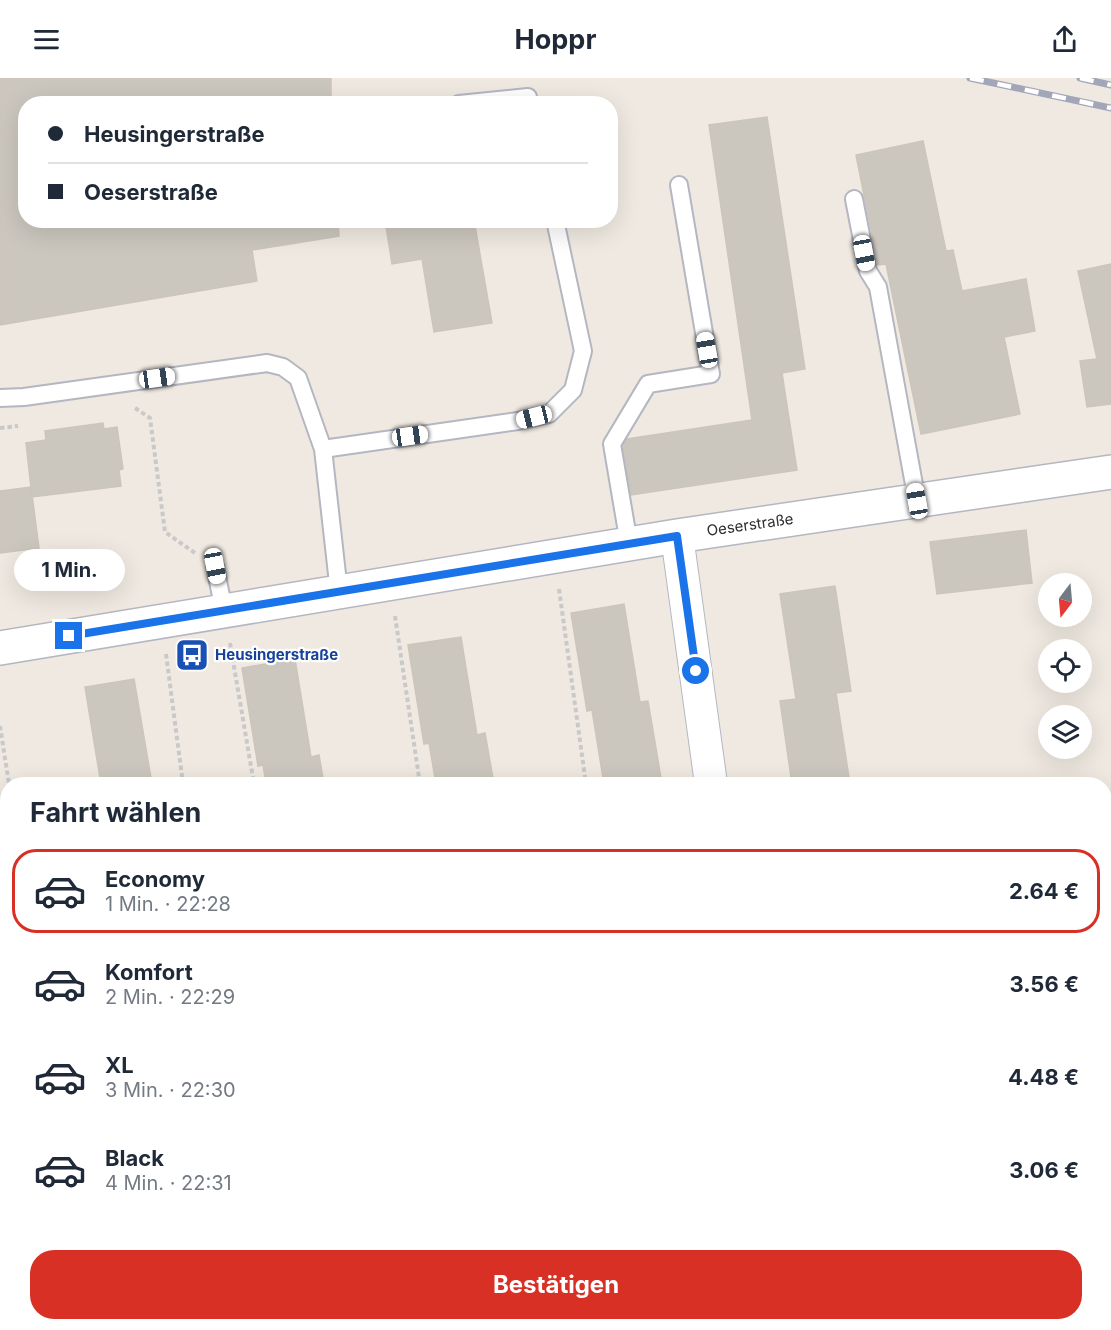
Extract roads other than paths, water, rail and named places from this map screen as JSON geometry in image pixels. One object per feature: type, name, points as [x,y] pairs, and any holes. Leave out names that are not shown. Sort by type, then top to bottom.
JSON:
[{"type":"street","name":"Oeserstraße","points":[[0,648],[677,536],[1111,472]]},
{"type":"street","points":[[677,536],[710,777]]},
{"type":"lane","points":[[629,544],[612,444],[648,384],[711,374],[679,185]]},
{"type":"lane","points":[[854,199],[868,271],[878,287],[917,501]]},
{"type":"lane","points":[[323,448],[518,421],[549,414],[573,390],[583,351],[557,228]]},
{"type":"lane","points":[[0,398],[24,397],[267,363],[283,367],[298,378],[323,448],[339,592]]},
{"type":"lane","points":[[215,566],[224,611]]},
{"type":"railway","points":[[970,78],[1111,108]]},
{"type":"railway","points":[[1080,78],[1111,85]]},
{"type":"place","name":"Heusingerstraße","points":[[192,655]]}]
